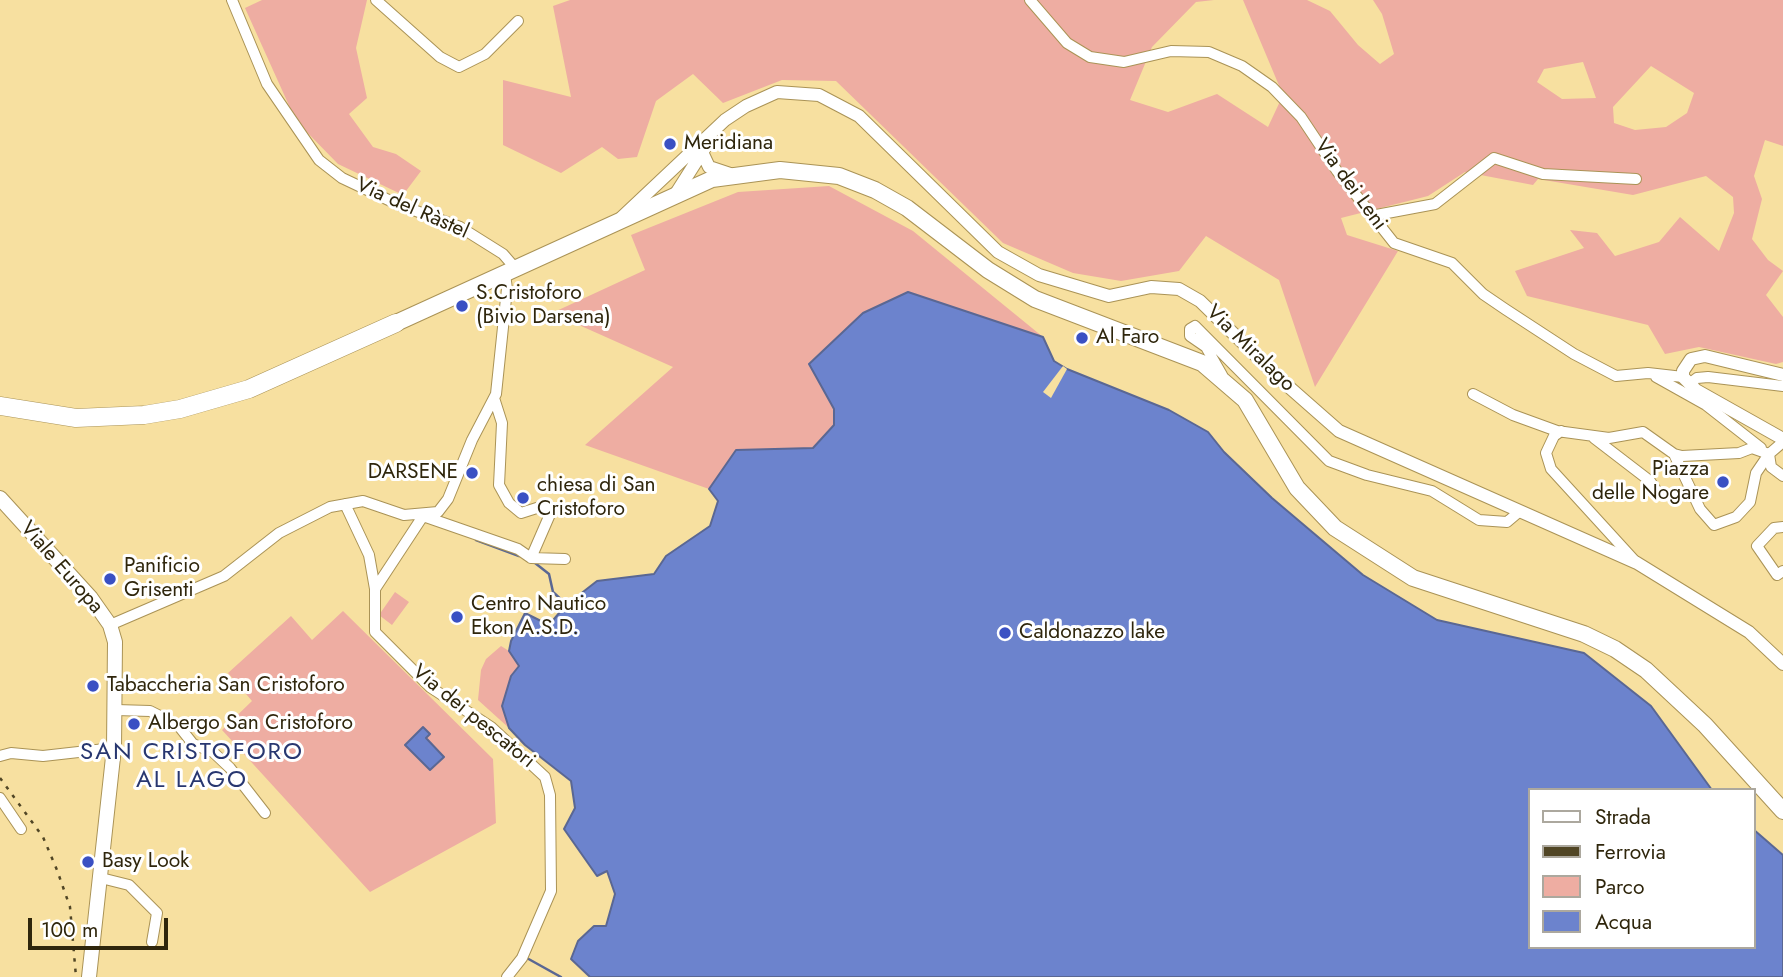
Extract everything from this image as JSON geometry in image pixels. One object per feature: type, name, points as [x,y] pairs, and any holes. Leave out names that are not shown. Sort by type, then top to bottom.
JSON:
[{"type":"highway","points":[[0,407],[76,418],[144,415],[180,409],[249,389],[396,323]]},
{"type":"main road","points":[[396,323],[674,195],[730,175],[780,170],[839,176],[874,190],[907,208],[988,270],[1035,299],[1182,353],[1202,363],[1245,400],[1260,421],[1297,488],[1335,528],[1413,578],[1584,634],[1615,649],[1646,670],[1704,725],[1783,811]]},
{"type":"main road","name":"Viale Europa","points":[[0,498],[91,598],[110,625],[115,642],[114,748],[89,977]]},
{"type":"street","name":"Via del Ràstel","points":[[232,0],[267,84],[319,160],[342,178],[397,204],[460,227],[503,254],[510,272]]},
{"type":"street","points":[[376,0],[440,57],[459,67],[485,54],[519,21]]},
{"type":"street","name":"Via dei Leni","points":[[1030,0],[1067,43],[1090,57],[1124,62],[1171,51],[1209,52],[1242,66],[1272,87],[1301,117],[1371,216],[1394,243],[1452,263],[1482,294],[1596,367],[1616,376],[1648,373],[1686,381],[1708,377],[1783,386]]},
{"type":"street","name":"Via Miralago","points":[[725,120],[777,92],[819,95],[859,116],[998,253],[1039,275],[1108,296],[1151,287],[1179,289],[1200,301],[1339,431],[1637,563],[1749,632],[1783,664]]},
{"type":"street","points":[[667,174],[666,189],[674,195],[725,120]]},
{"type":"street","points":[[616,222],[725,120]]},
{"type":"street","points":[[702,152],[709,167],[730,175]]},
{"type":"street","points":[[1371,216],[1435,204],[1494,158],[1543,174],[1636,179]]},
{"type":"street","points":[[375,589],[423,516],[438,512],[448,499],[472,440],[494,398],[510,272]]},
{"type":"street","points":[[1224,380],[1206,347],[1190,336],[1190,329],[1195,326],[1329,461],[1432,491],[1479,520],[1507,522],[1520,511]]},
{"type":"street","points":[[1674,454],[1680,473],[1709,522],[1716,524],[1736,517],[1745,509],[1754,493],[1756,473],[1769,454],[1783,441],[1686,381],[1685,364],[1697,356],[1783,375]]},
{"type":"street","points":[[1648,373],[1706,405],[1769,454],[1771,467],[1783,476]]},
{"type":"street","points":[[1473,394],[1513,415],[1561,431],[1617,438],[1643,432],[1674,454],[1739,453],[1752,448],[1769,454]]},
{"type":"street","points":[[494,398],[502,423],[499,485],[509,503],[521,513],[543,506],[550,508],[551,512],[531,558]]},
{"type":"street","points":[[1561,431],[1554,436],[1546,453],[1551,469],[1637,563]]},
{"type":"street","points":[[1592,436],[1650,481],[1656,489]]},
{"type":"street","points":[[110,625],[224,576],[279,533],[316,513],[363,501],[404,515],[423,516],[531,558],[565,559]]},
{"type":"street","name":"Via dei pescatori","points":[[345,504],[369,555],[375,589],[375,632],[430,687],[491,727],[545,777],[550,795],[551,891],[522,958],[507,977]]},
{"type":"street","points":[[1783,527],[1774,528],[1757,546],[1777,575],[1783,571]]},
{"type":"street","points":[[116,710],[150,711],[178,725],[193,744],[213,752],[230,768],[265,813]]},
{"type":"street","points":[[0,756],[11,753],[43,756],[114,748]]},
{"type":"street","points":[[0,798],[21,829]]},
{"type":"street","points":[[101,878],[129,886],[157,913],[152,943]]},
{"type":"green space","points":[[262,0],[367,0],[356,48],[367,98],[349,114],[373,147],[396,154],[421,171],[403,195],[338,164],[296,121],[245,8]]},
{"type":"green space","points":[[570,0],[1214,0],[1196,2],[1152,47],[1130,100],[1168,112],[1217,94],[1268,127],[1283,95],[1243,0],[1307,0],[1330,11],[1358,45],[1380,64],[1394,54],[1382,14],[1373,0],[1783,0],[1783,146],[1765,140],[1754,176],[1762,199],[1752,239],[1768,260],[1783,271],[1766,295],[1783,317],[1783,362],[1776,364],[1699,347],[1665,354],[1648,325],[1527,296],[1515,271],[1584,248],[1570,230],[1597,233],[1615,256],[1659,242],[1680,217],[1719,251],[1734,213],[1733,197],[1706,176],[1633,195],[1538,179],[1533,185],[1465,172],[1428,196],[1341,218],[1347,235],[1398,251],[1315,387],[1279,280],[1206,236],[1179,271],[1121,281],[1073,273],[1003,243],[836,81],[782,80],[723,103],[693,74],[656,101],[637,157],[618,159],[602,147],[561,173],[503,145],[503,80],[571,97],[553,6]],"holes":[[[1583,62],[1596,98],[1562,99],[1537,82],[1544,69]],[[1651,66],[1694,93],[1687,113],[1666,127],[1635,130],[1614,123],[1613,107]]]},
{"type":"green space","points":[[829,186],[913,231],[1043,337],[908,292],[863,313],[809,363],[834,409],[834,425],[813,448],[736,450],[709,489],[585,445],[673,367],[552,313],[645,270],[631,235],[738,192]]},
{"type":"green space","points":[[395,592],[409,602],[392,625],[379,615]]},
{"type":"green space","points":[[343,611],[493,759],[496,823],[370,892],[222,730],[252,701],[228,673],[291,616],[312,640]]},
{"type":"green space","points":[[501,646],[509,651],[519,666],[502,705],[509,728],[478,700],[481,670],[486,659]]},
{"type":"water","name":"Caldonazzo lake","points":[[908,292],[1043,337],[1054,361],[1067,369],[1169,410],[1208,432],[1224,452],[1272,498],[1363,575],[1437,620],[1584,653],[1651,706],[1711,788],[1528,788],[1528,949],[1755,949],[1755,831],[1783,855],[1783,977],[590,977],[571,959],[578,941],[594,926],[606,926],[615,894],[607,871],[597,876],[564,829],[575,808],[571,781],[525,745],[509,728],[502,706],[511,676],[519,666],[509,651],[511,641],[525,613],[549,625],[565,606],[597,581],[654,574],[666,556],[710,526],[718,501],[709,489],[736,450],[813,448],[834,425],[834,409],[809,364],[863,313]]},
{"type":"water","points":[[423,727],[430,734],[426,738],[444,757],[430,770],[405,745]]},
{"type":"pier","points":[[1063,366],[1067,369],[1051,398],[1043,392]]},
{"type":"waterway","points":[[476,540],[519,556]]},
{"type":"waterway","points":[[535,563],[549,574],[553,592],[567,605]]},
{"type":"waterway","points":[[525,957],[561,977]]},
{"type":"railway","points":[[0,778],[43,837],[57,870],[70,907],[76,977]]},
{"type":"place","name":"Meridiana","points":[[670,144]]},
{"type":"place","name":"S.Cristoforo (Bivio Darsena)","points":[[462,306]]},
{"type":"place","name":"Al Faro","points":[[1082,338]]},
{"type":"place","name":"DARSENE","points":[[472,473]]},
{"type":"place","name":"Piazza delle Nogare","points":[[1723,482]]},
{"type":"place","name":"chiesa di San Cristoforo","points":[[523,498]]},
{"type":"place","name":"Panificio Grisenti","points":[[110,579]]},
{"type":"place","name":"Centro Nautico Ekon A.S.D.","points":[[457,617]]},
{"type":"place","name":"Caldonazzo lake","points":[[1005,633]]},
{"type":"place","name":"Tabaccheria San Cristoforo","points":[[93,686]]},
{"type":"place","name":"Albergo San Cristoforo","points":[[134,724]]},
{"type":"place","name":"Basy Look","points":[[88,862]]},
{"type":"district","name":"SAN CRISTOFORO AL LAGO","points":[[192,767]]}]
